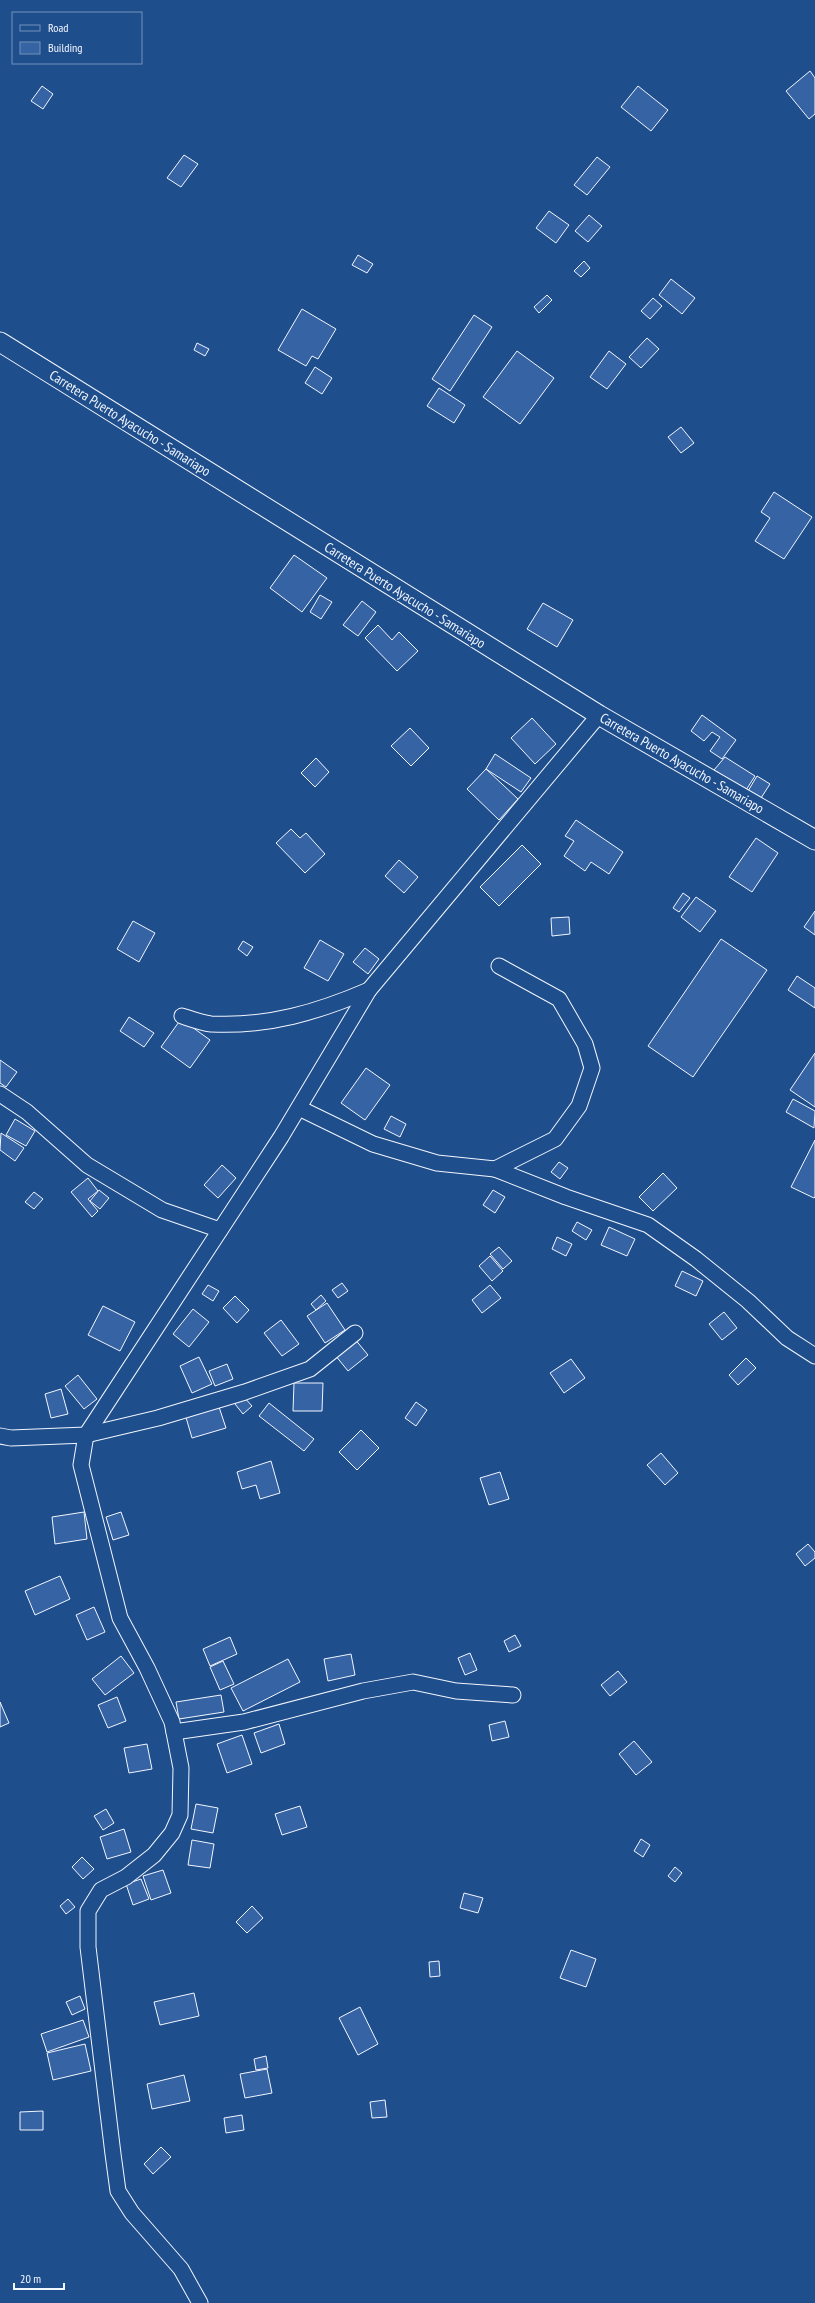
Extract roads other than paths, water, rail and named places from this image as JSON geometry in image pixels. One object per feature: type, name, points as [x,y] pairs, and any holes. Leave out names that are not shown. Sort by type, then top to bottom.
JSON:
[{"type":"street","name":"Carretera Puerto Ayacucho - Samariapo","points":[[0,342],[599,716],[815,840]]},
{"type":"street","points":[[200,2303],[181,2269],[132,2213],[118,2190],[88,1947],[88,1911],[100,1890],[126,1877],[154,1856],[172,1834],[180,1815],[181,1768],[172,1722],[147,1668],[120,1618],[81,1465],[86,1435],[299,1108],[369,990],[599,716]]},
{"type":"street","points":[[495,1170],[555,1139],[579,1106],[592,1068],[585,1044],[559,999],[499,966]]},
{"type":"street","points":[[182,1016],[210,1024],[265,1022],[325,1009],[369,990]]},
{"type":"street","points":[[0,1094],[27,1112],[87,1165],[162,1210],[220,1230]]},
{"type":"street","points":[[299,1108],[373,1144],[437,1163],[495,1170],[566,1197],[648,1225],[696,1259],[748,1301],[787,1338],[815,1356]]},
{"type":"street","points":[[0,1436],[11,1438],[86,1435],[158,1418],[245,1392],[310,1369],[355,1333]]},
{"type":"street","points":[[174,1732],[244,1722],[363,1691],[413,1682],[456,1691],[514,1695]]}]
